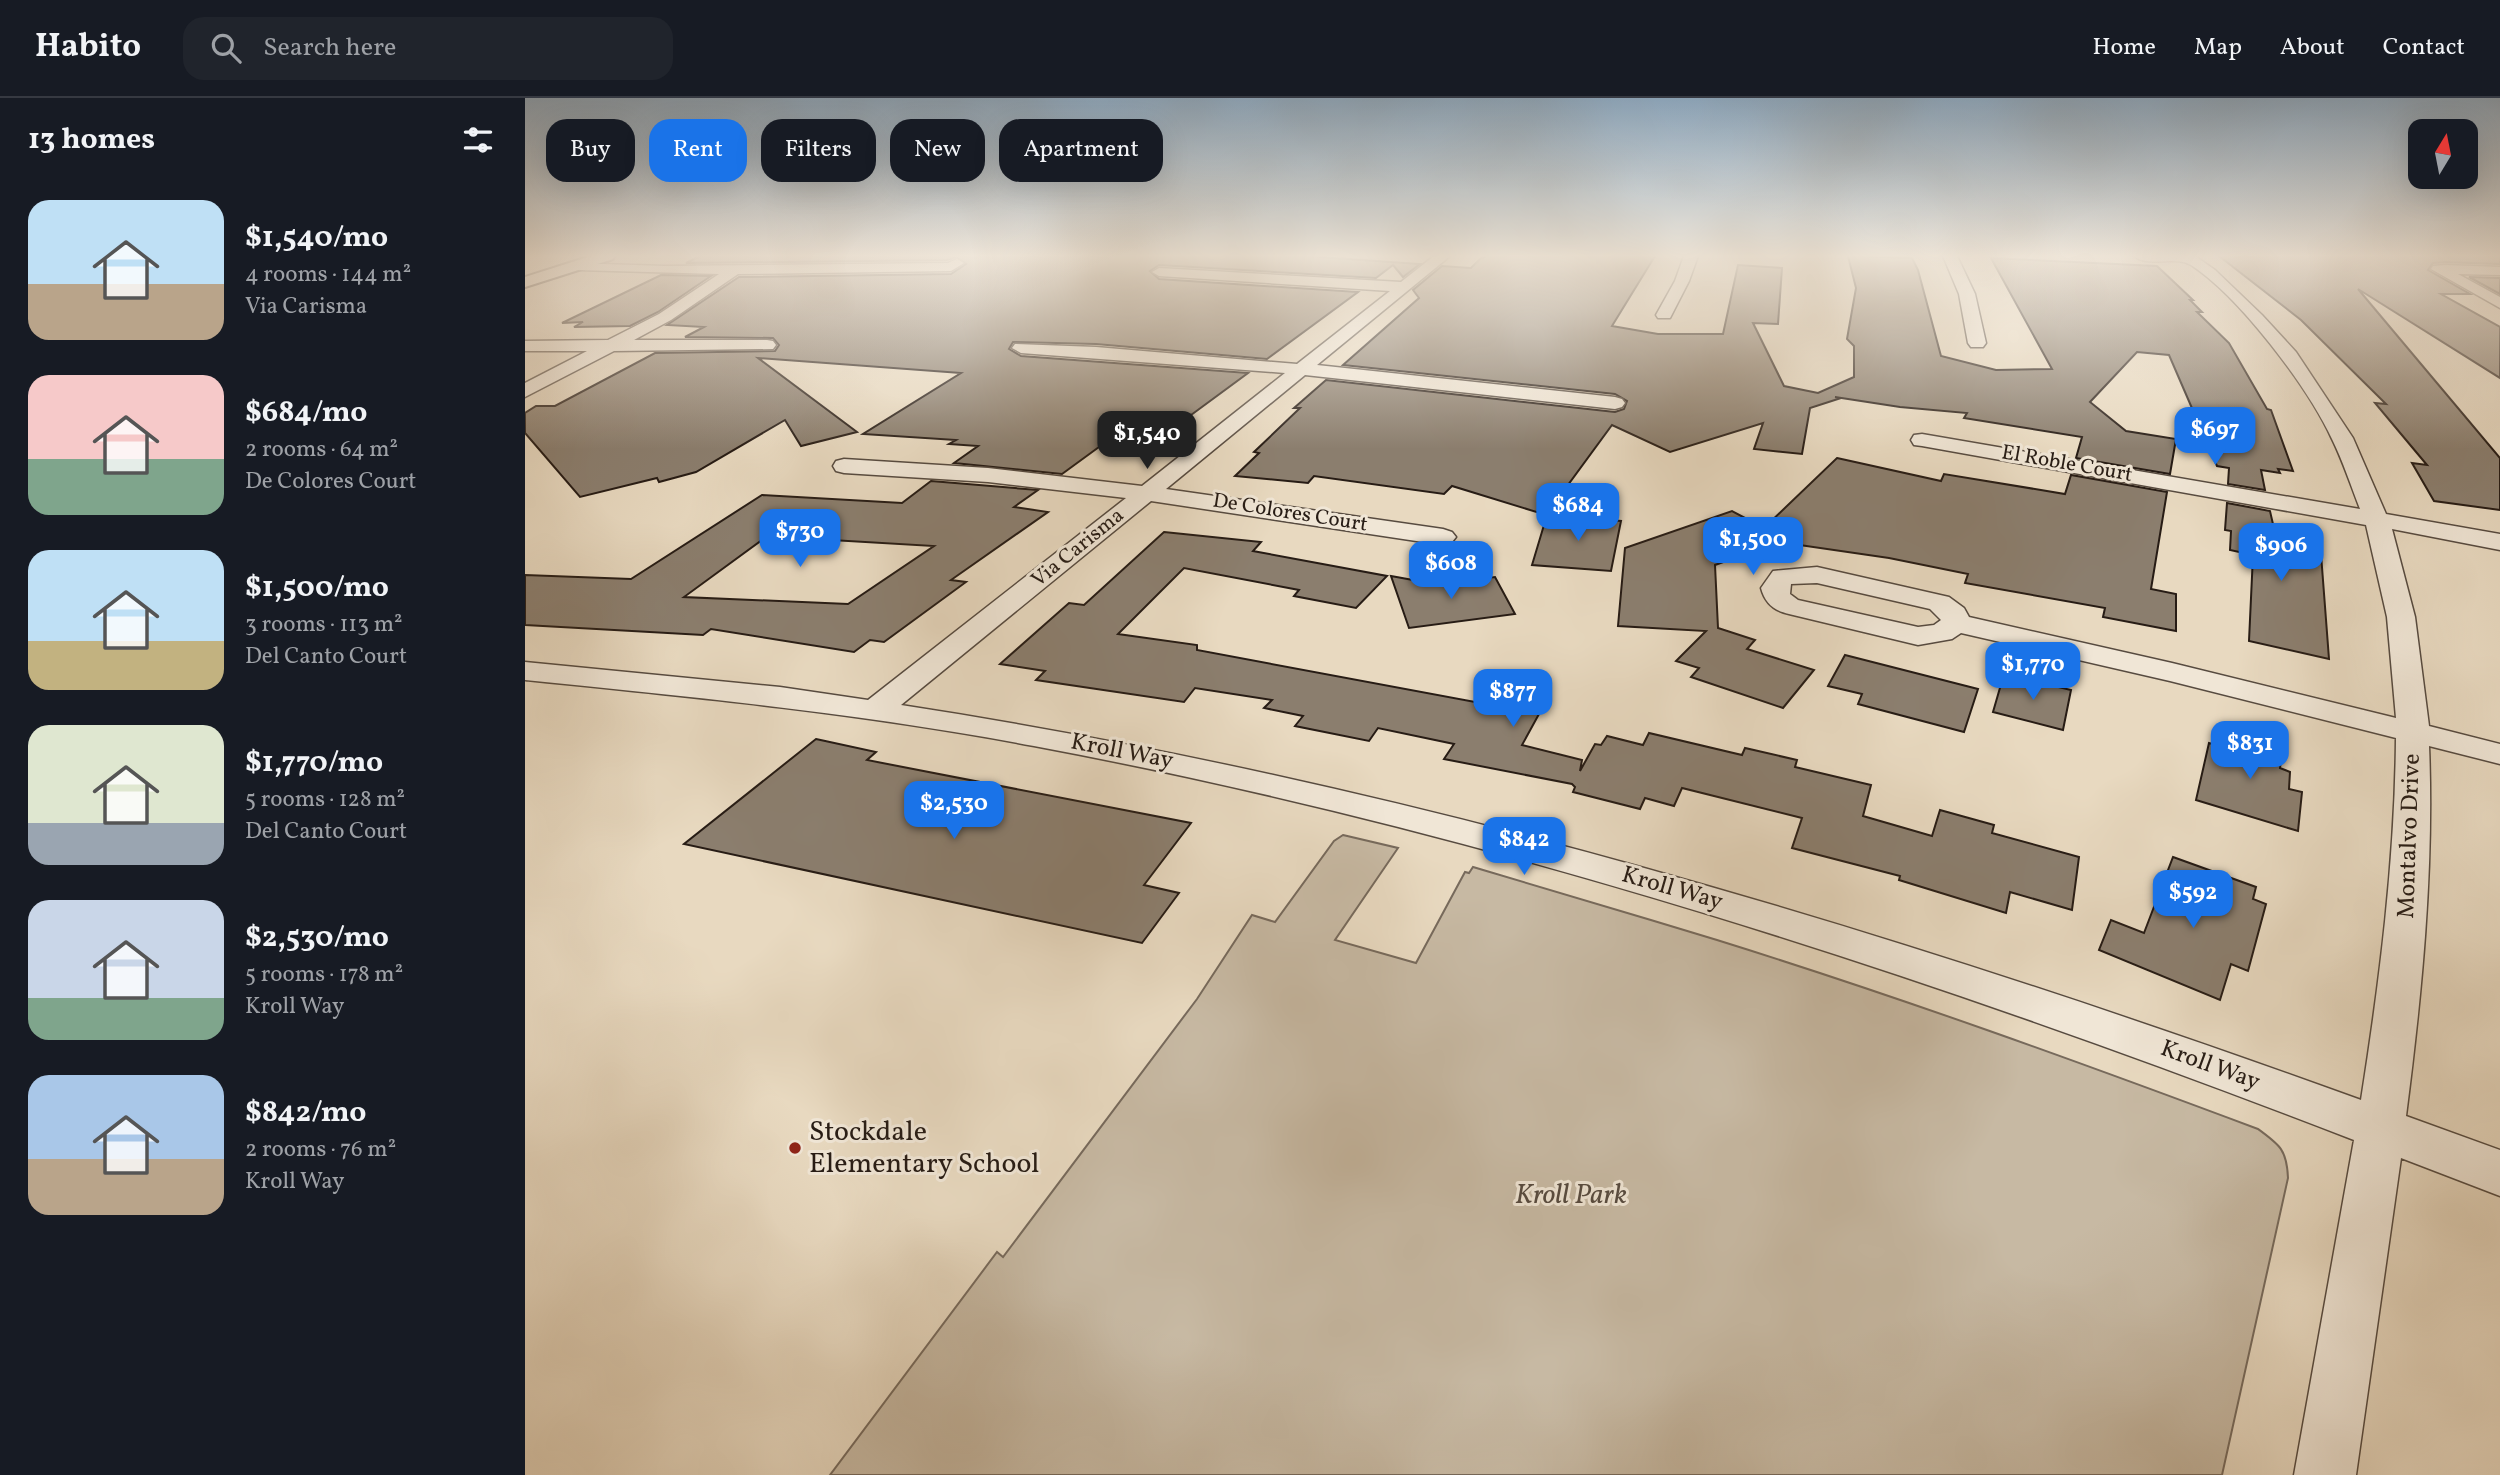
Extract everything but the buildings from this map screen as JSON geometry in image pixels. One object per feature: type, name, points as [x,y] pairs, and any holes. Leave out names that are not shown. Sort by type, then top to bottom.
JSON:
[{"type":"street","points":[[525,391],[659,320]]},
{"type":"street","name":"Via Carisma","points":[[877,708],[1363,320]]},
{"type":"street","points":[[1972,320],[1977,343]]},
{"type":"street","name":"Montalvo Drive","points":[[2259,320],[2301,371],[2328,412],[2349,450],[2377,519],[2395,586],[2406,652],[2414,731],[2414,841],[2404,962],[2381,1127],[2325,1475]]},
{"type":"street","points":[[525,346],[768,345]]},
{"type":"street","points":[[1021,348],[1166,356],[1303,368],[1615,403]]},
{"type":"street","name":"El Roble Court","points":[[1922,440],[2500,542]]},
{"type":"street","name":"De Colores Court","points":[[844,467],[988,475],[1146,493],[1443,537]]},
{"type":"street","points":[[1956,623],[1954,614],[1939,603],[1817,575],[1782,578],[1775,588],[1777,597],[1789,606],[1918,636],[1942,633],[1956,623],[2414,731],[2500,754]]},
{"type":"street","name":"Kroll Way","points":[[525,671],[744,691],[877,708],[1082,743],[1377,808],[1539,850],[1810,930],[2046,1008],[2381,1127],[2500,1173]]},
{"type":"green space","name":"Kroll Park","points":[[1343,835],[1398,848],[1335,940],[1416,963],[1465,872],[1469,873],[1473,867],[1854,984],[2258,1129],[2272,1139],[2284,1154],[2288,1178],[2222,1475],[830,1475],[997,1252],[1003,1257],[1197,999],[1252,915],[1275,922],[1334,841]]},
{"type":"place","name":"Stockdale Elementary School","points":[[795,1148]]}]
